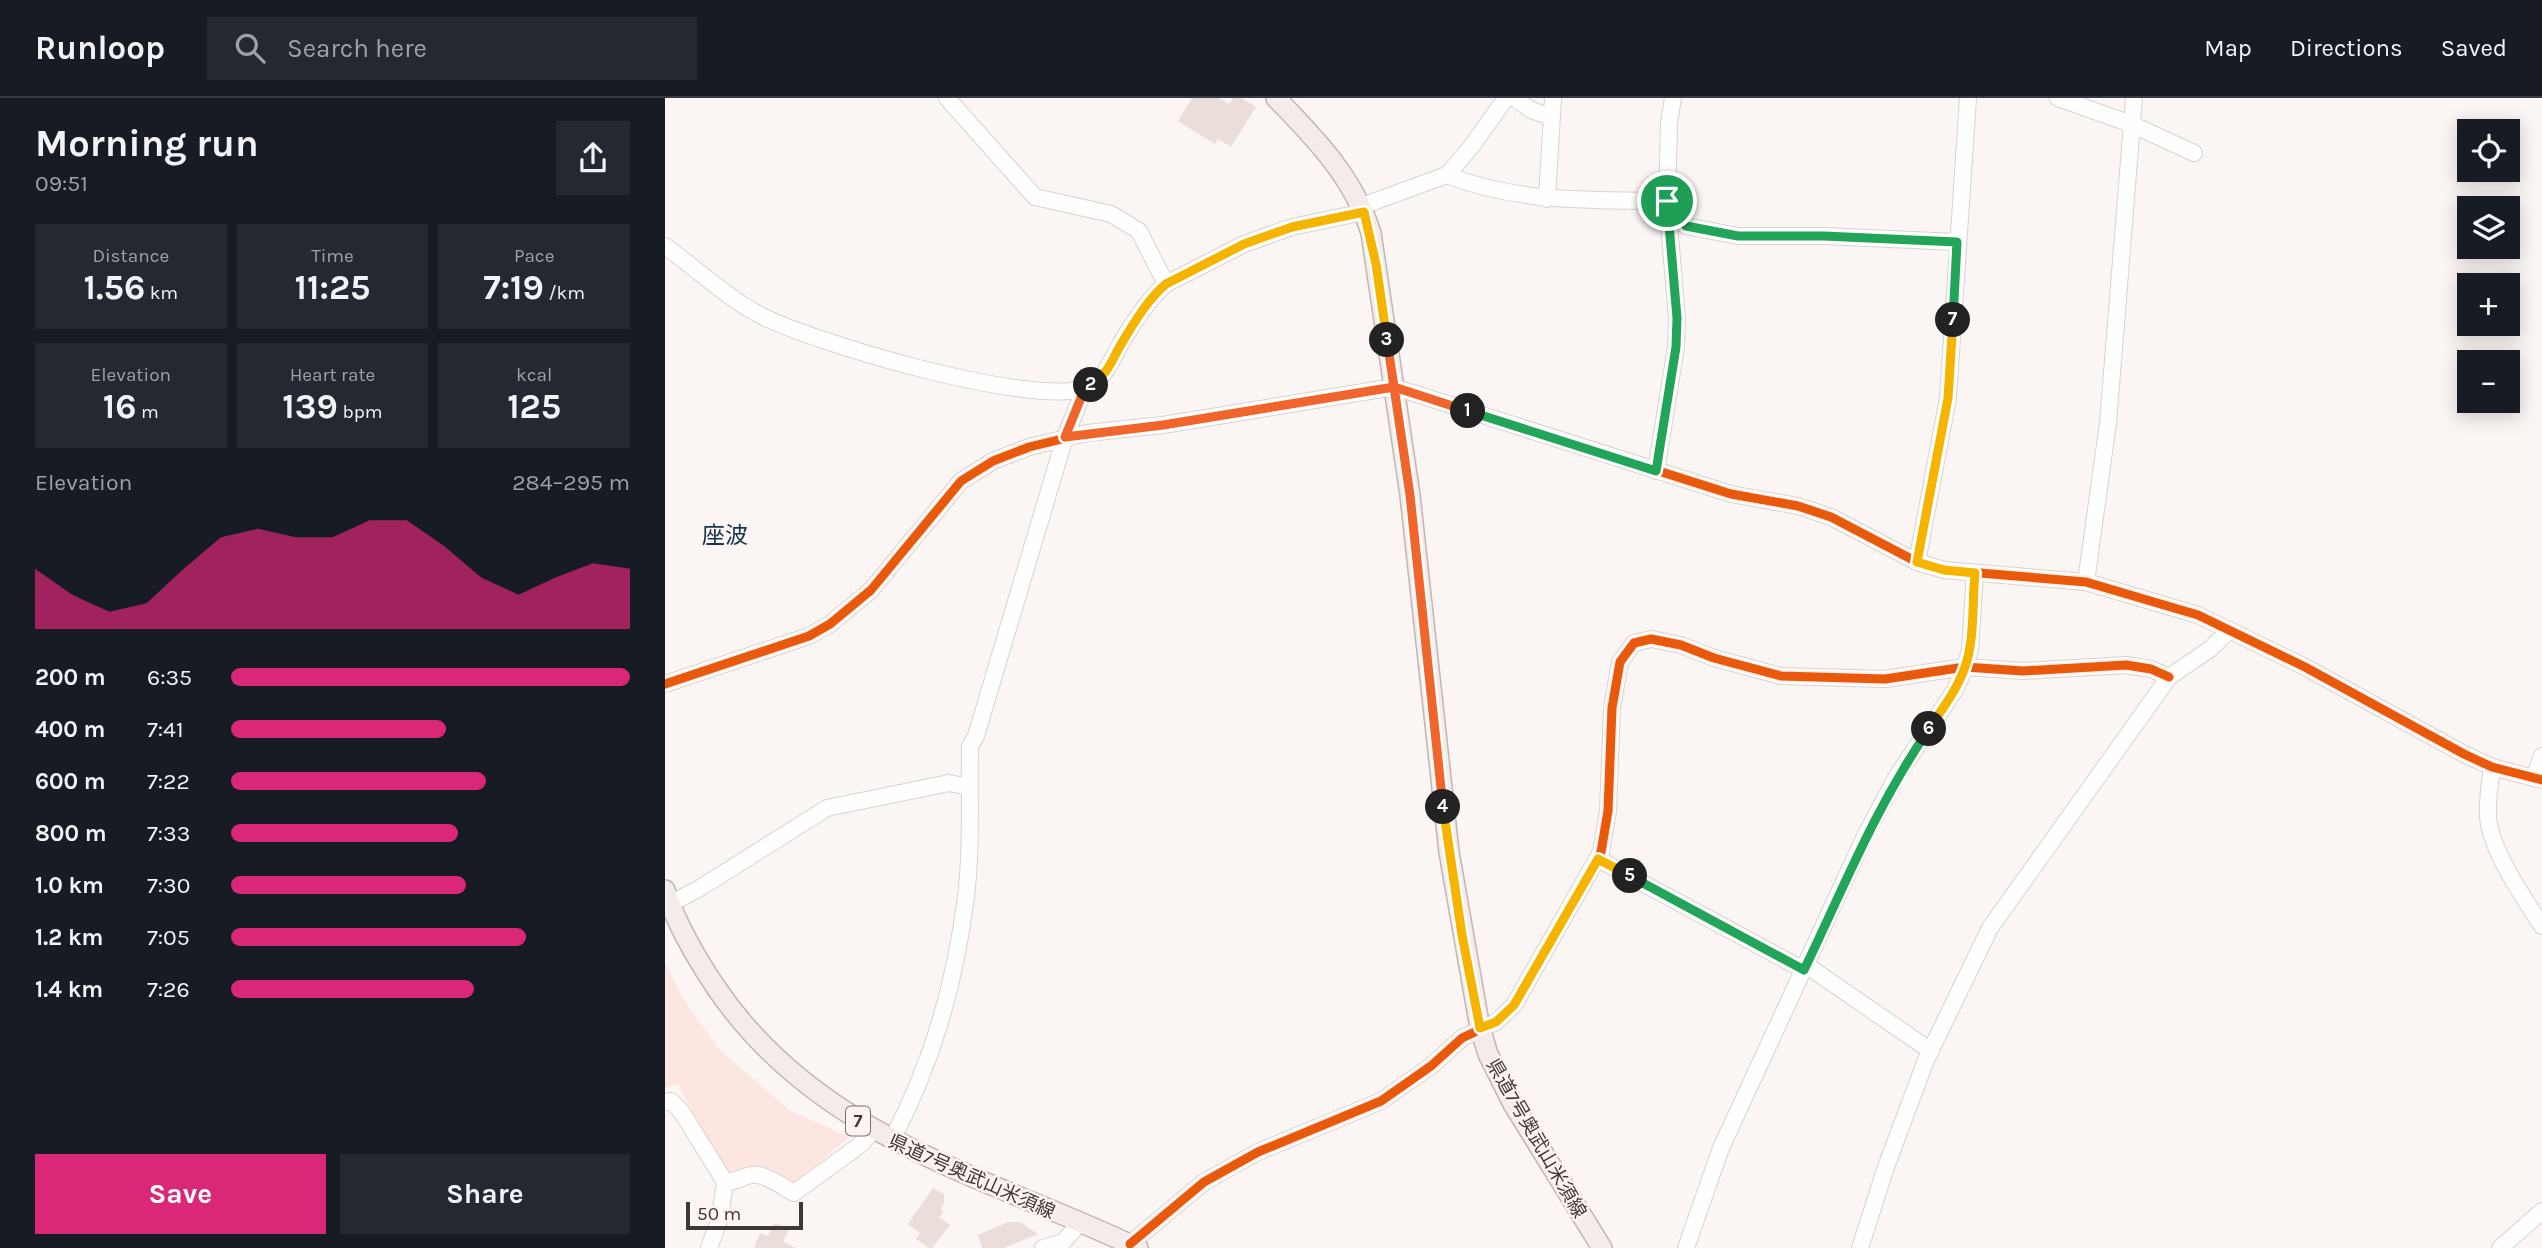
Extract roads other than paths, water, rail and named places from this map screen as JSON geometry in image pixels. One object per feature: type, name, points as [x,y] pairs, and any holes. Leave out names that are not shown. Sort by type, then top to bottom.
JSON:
[{"type":"main road","name":"県道7号奥武山米須線","points":[[1276,98],[1328,156],[1363,209],[1374,253],[1410,495],[1449,852],[1480,1028],[1488,1054],[1513,1104],[1602,1248]]},
{"type":"main road","name":"県道7号奥武山米須線","points":[[667,897],[707,973],[729,1006],[756,1038],[811,1088],[873,1130],[952,1170],[1134,1246]]},
{"type":"street","points":[[947,98],[1035,197],[1111,214],[1139,231],[1166,284]]},
{"type":"street","points":[[665,246],[759,314],[807,335],[856,351],[989,384],[1050,392],[1085,388],[1098,381],[1157,291],[1166,284],[1244,244],[1292,227],[1363,209],[1447,175],[1506,98]]},
{"type":"street","points":[[1514,98],[1531,110],[1551,117]]},
{"type":"street","points":[[1548,199],[1552,98]]},
{"type":"street","points":[[1656,471],[1676,347],[1677,318],[1667,201],[1669,123],[1673,98]]},
{"type":"street","points":[[1917,562],[1948,398],[1968,98]]},
{"type":"street","points":[[2057,98],[2131,124],[2194,153]]},
{"type":"street","points":[[2086,582],[2108,423],[2134,98]]},
{"type":"street","points":[[1447,175],[1467,183],[1548,199],[1667,201]]},
{"type":"street","points":[[1667,201],[1686,226],[1738,236],[1824,236],[1957,242]]},
{"type":"street","points":[[665,684],[809,636],[830,624],[871,590],[961,481],[993,461],[1065,437],[1176,423],[1394,387],[1731,494],[1798,506],[1832,517],[1917,562],[1944,570],[2086,582],[2198,615],[2305,667],[2492,767],[2538,779],[2542,756]]},
{"type":"street","points":[[892,1140],[939,1034],[954,968],[967,894],[970,746],[976,736],[1065,437],[1085,388]]},
{"type":"street","points":[[1686,1248],[1721,1148],[1872,822],[1897,776],[1955,690],[1965,667],[1969,650],[1975,573]]},
{"type":"street","points":[[1860,1248],[1886,1167],[1931,1051],[1990,928],[2169,677],[2210,649],[2230,630]]},
{"type":"street","points":[[1134,1246],[1204,1182],[1258,1152],[1336,1122],[1381,1101],[1431,1066],[1462,1038],[1496,1022],[1514,1005],[1598,859],[1608,811],[1612,708],[1620,662],[1634,643],[1651,639],[1681,645],[1714,658],[1781,676],[1885,679],[1965,667],[2023,671],[2126,665],[2151,669],[2169,677]]},
{"type":"street","points":[[2492,767],[2488,816],[2492,835],[2523,897],[2542,926]]},
{"type":"street","points":[[667,897],[700,888],[827,808],[949,783],[969,787]]},
{"type":"street","points":[[1598,859],[1805,968],[1931,1051]]},
{"type":"street","points":[[665,1102],[671,1101],[681,1111],[725,1182],[720,1218],[709,1248]]},
{"type":"street","points":[[725,1182],[736,1182],[749,1175],[758,1174],[794,1193],[860,1145],[873,1130]]},
{"type":"street","points":[[2500,1248],[2542,1211]]},
{"type":"street","points":[[1043,1248],[1063,1242],[1079,1224]]},
{"type":"district","name":"座波","points":[[725,535]]}]
